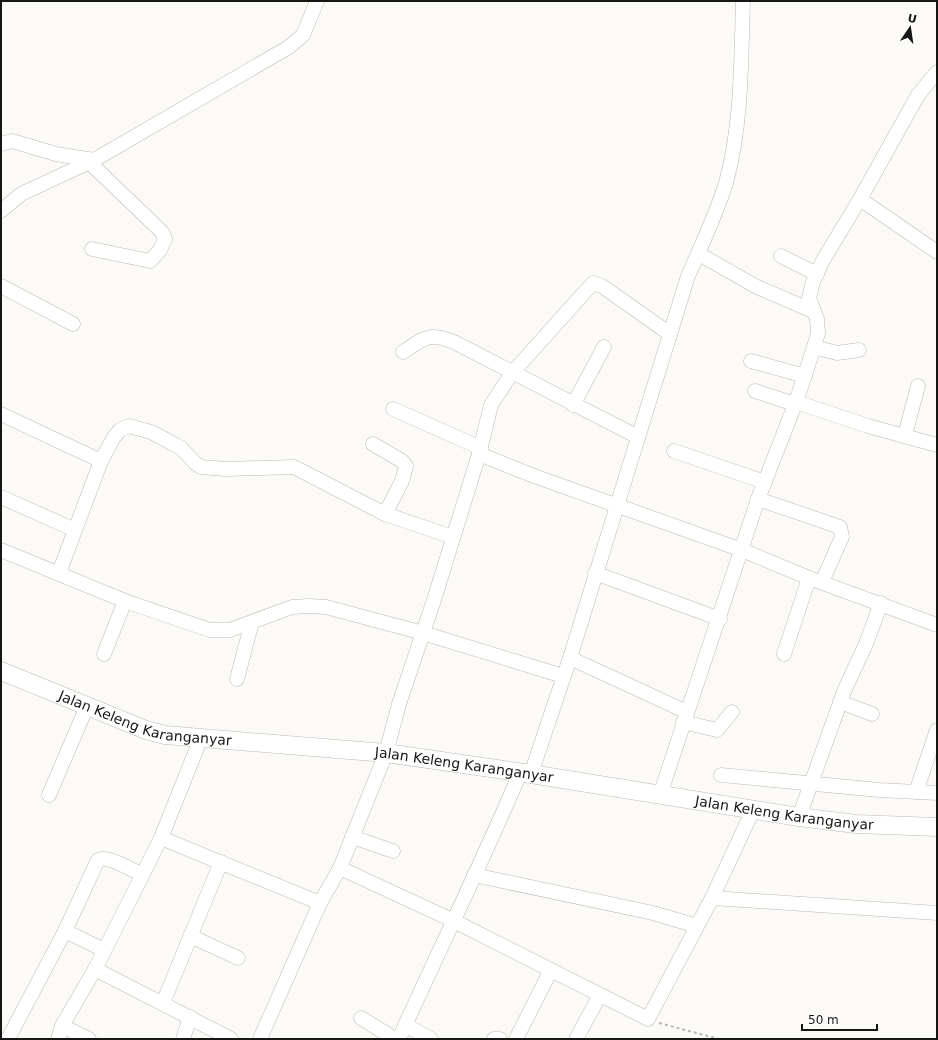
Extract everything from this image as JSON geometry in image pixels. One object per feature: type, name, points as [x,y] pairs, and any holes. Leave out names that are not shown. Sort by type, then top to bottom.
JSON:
[{"type":"main road","name":"Jalan Keleng Karanganyar","points":[[1,671],[156,733],[386,753],[753,810],[806,798],[856,824],[937,827]]},
{"type":"street","points":[[1,211],[21,194],[92,161],[293,44],[303,35],[317,1]]},
{"type":"street","points":[[399,1039],[452,920],[543,735],[570,658],[595,573],[618,505],[688,276],[699,254],[726,183],[734,139],[742,71],[744,1]]},
{"type":"street","points":[[660,795],[685,717],[720,619],[758,499],[796,403],[814,347],[818,333],[817,319],[809,298],[817,274],[918,95],[937,72]]},
{"type":"street","points":[[1,144],[12,141],[56,154],[92,161],[162,232],[165,239],[160,250],[150,261],[92,249]]},
{"type":"street","points":[[860,198],[937,252]]},
{"type":"street","points":[[699,254],[757,287],[813,311]]},
{"type":"street","points":[[781,256],[817,274]]},
{"type":"street","points":[[260,1039],[320,903],[340,868],[386,753],[397,710],[480,451],[491,405],[512,373],[593,284],[602,286],[670,334]]},
{"type":"street","points":[[1,286],[73,324]]},
{"type":"street","points":[[403,352],[426,337],[439,336],[454,342],[573,405],[638,437]]},
{"type":"street","points":[[573,405],[604,347]]},
{"type":"street","points":[[814,347],[837,352],[859,350]]},
{"type":"street","points":[[751,361],[805,376]]},
{"type":"street","points":[[905,435],[918,386]]},
{"type":"street","points":[[755,391],[868,426],[937,445]]},
{"type":"street","points":[[393,409],[534,476],[742,550],[816,580],[937,625]]},
{"type":"street","points":[[1,414],[101,461]]},
{"type":"street","points":[[59,573],[101,461],[114,437],[120,430],[129,426],[151,432],[174,444],[181,448],[195,463],[201,466],[226,469],[294,467],[385,514],[453,537]]},
{"type":"street","points":[[373,444],[402,461],[406,466],[402,481],[385,514]]},
{"type":"street","points":[[674,451],[765,482]]},
{"type":"street","points":[[1,497],[75,530]]},
{"type":"street","points":[[758,499],[840,527],[842,537],[816,580],[784,654]]},
{"type":"street","points":[[1,550],[126,601],[210,630],[230,630],[292,607],[326,607],[423,632],[563,676]]},
{"type":"street","points":[[595,573],[720,619]]},
{"type":"street","points":[[104,654],[126,601]]},
{"type":"street","points":[[806,798],[840,702],[881,603]]},
{"type":"street","points":[[237,679],[252,622]]},
{"type":"street","points":[[570,658],[685,717],[717,730],[732,712]]},
{"type":"street","points":[[840,702],[872,714]]},
{"type":"street","points":[[49,795],[87,706]]},
{"type":"street","points":[[916,792],[937,730]]},
{"type":"street","points":[[89,1039],[60,1033],[95,969],[161,838],[201,738]]},
{"type":"street","points":[[721,775],[806,798],[879,790],[937,793]]},
{"type":"street","points":[[340,868],[452,920],[648,1019],[712,898],[753,810]]},
{"type":"street","points":[[352,837],[393,850]]},
{"type":"street","points":[[161,838],[320,903]]},
{"type":"street","points":[[8,1039],[65,930],[98,860],[104,858],[142,875]]},
{"type":"street","points":[[163,1002],[221,862]]},
{"type":"street","points":[[474,875],[653,913],[697,926]]},
{"type":"street","points":[[712,898],[937,913]]},
{"type":"street","points":[[65,930],[104,950]]},
{"type":"street","points":[[190,936],[238,958]]},
{"type":"street","points":[[95,969],[163,1002],[231,1039]]},
{"type":"street","points":[[516,1039],[551,970]]},
{"type":"street","points":[[576,1039],[600,995]]},
{"type":"street","points":[[183,1039],[190,1017]]},
{"type":"street","points":[[361,1018],[396,1039]]},
{"type":"street","points":[[405,1025],[431,1039]]},
{"type":"street","points":[[494,1039],[500,1039]]},
{"type":"path","points":[[648,1019],[719,1039]]}]
